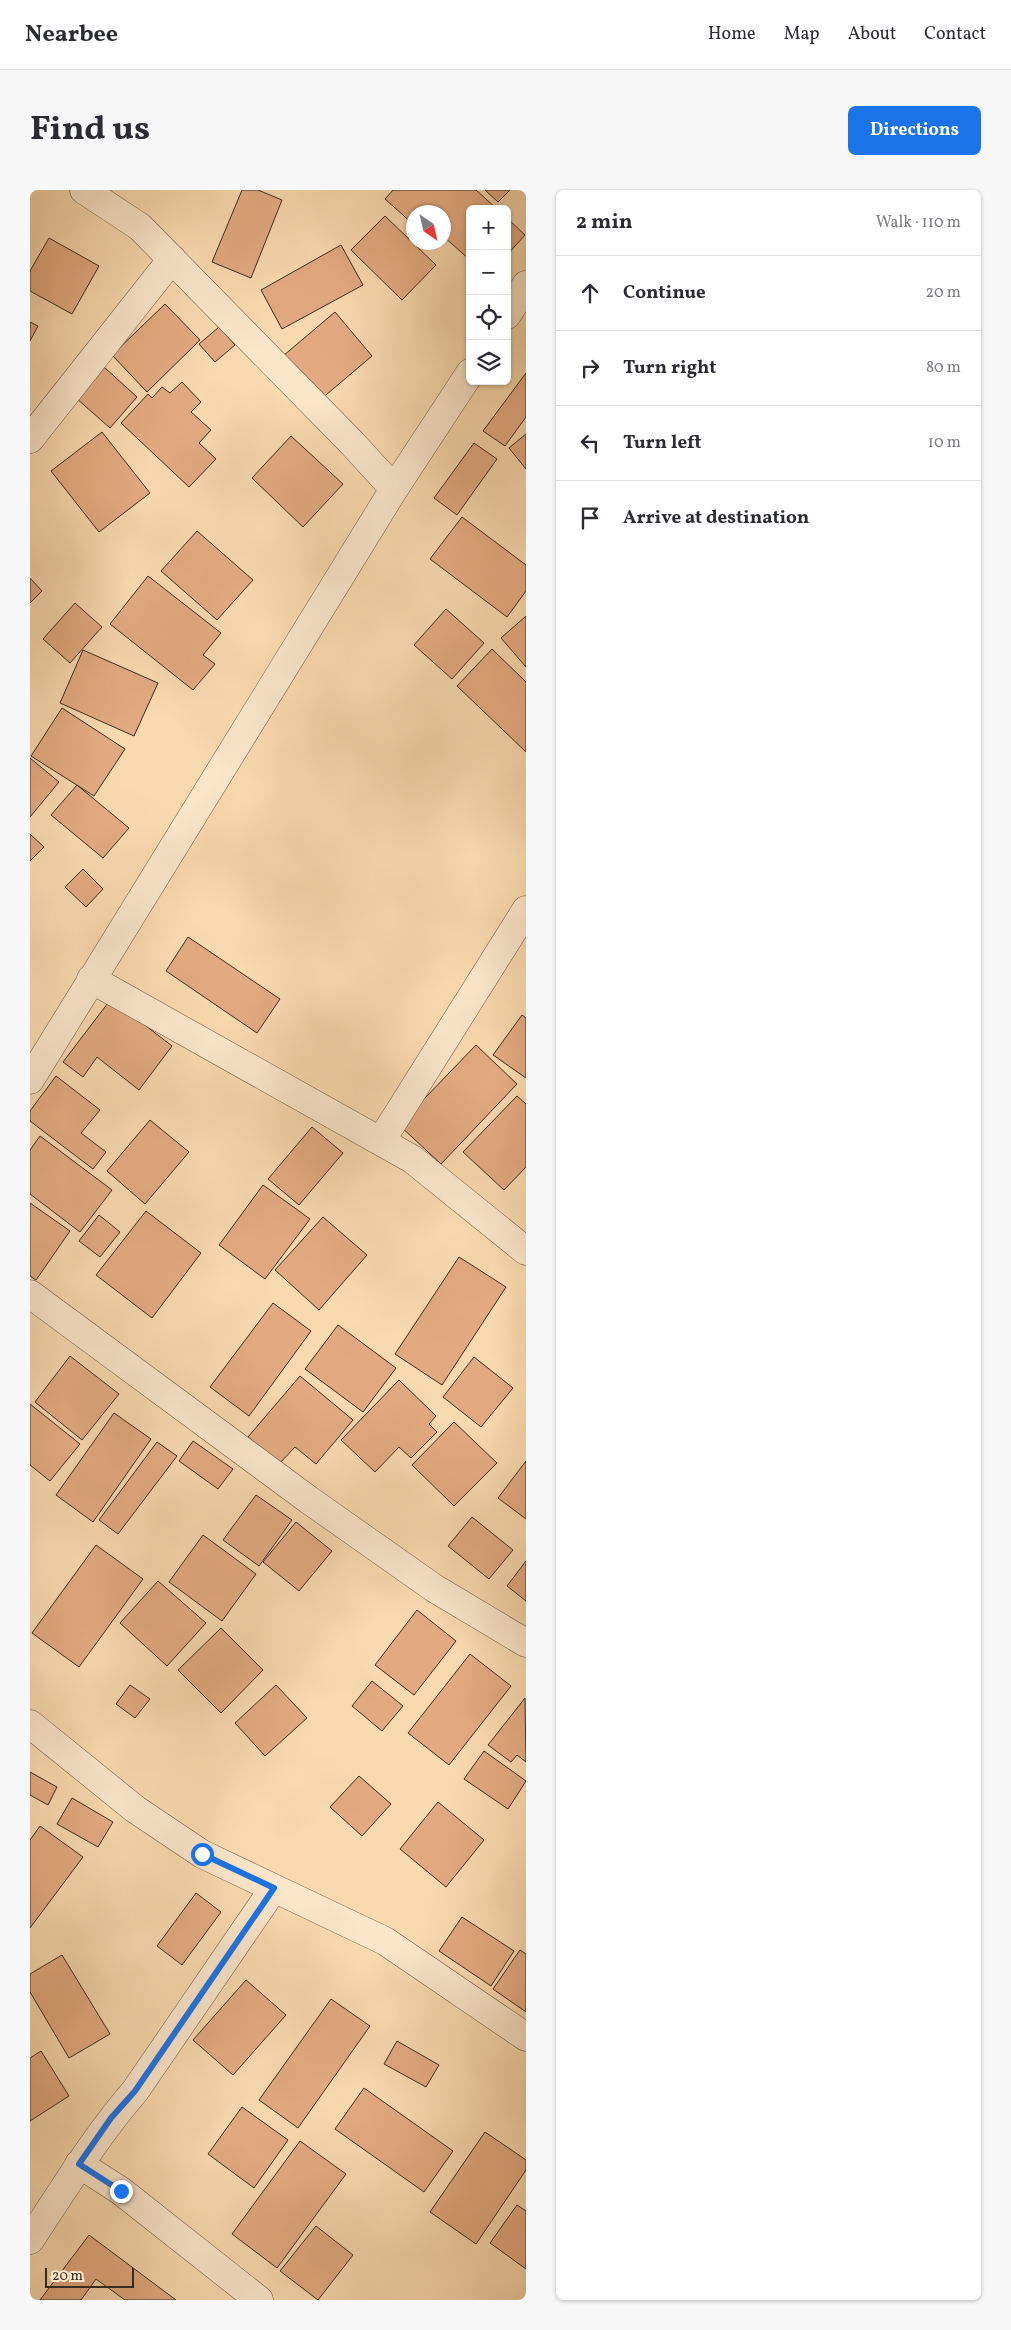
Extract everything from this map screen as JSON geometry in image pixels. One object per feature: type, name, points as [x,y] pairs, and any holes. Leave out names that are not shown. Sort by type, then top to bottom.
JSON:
[{"type":"street","points":[[84,190],[140,226],[352,443],[394,489]]},
{"type":"street","points":[[30,439],[172,259]]},
{"type":"street","points":[[511,308],[526,286]]},
{"type":"street","points":[[30,1080],[90,979],[394,489],[466,379]]},
{"type":"street","points":[[381,1141],[526,910]]},
{"type":"street","points":[[90,979],[412,1159],[526,1251]]},
{"type":"street","points":[[30,1294],[309,1500],[434,1588],[526,1643]]},
{"type":"street","points":[[30,1724],[135,1809],[202,1854],[385,1941],[526,2037]]},
{"type":"street","points":[[30,2240],[79,2164],[111,2118],[135,2091],[274,1888]]},
{"type":"street","points":[[79,2164],[121,2191],[259,2300]]},
{"type":"building","points":[[242,190],[258,190],[282,200],[251,278],[212,262]]},
{"type":"building","points":[[393,190],[476,190],[493,205],[466,205],[466,256],[451,243],[451,205],[406,205],[406,218],[385,199]]},
{"type":"building","points":[[485,190],[510,190],[498,202]]},
{"type":"building","points":[[385,216],[406,236],[406,250],[420,250],[436,265],[402,300],[351,250]]},
{"type":"building","points":[[511,222],[525,235],[511,251]]},
{"type":"building","points":[[49,238],[99,266],[72,314],[30,291],[30,271]]},
{"type":"building","points":[[341,245],[363,285],[282,329],[261,290]]},
{"type":"building","points":[[165,304],[200,340],[147,392],[112,355]]},
{"type":"building","points":[[335,312],[372,356],[320,400],[283,356]]},
{"type":"building","points":[[30,322],[38,326],[30,341]]},
{"type":"building","points":[[219,327],[235,345],[215,362],[199,344]]},
{"type":"building","points":[[104,367],[137,397],[110,428],[76,398]]},
{"type":"building","points":[[526,373],[526,417],[505,446],[483,431]]},
{"type":"building","points":[[182,382],[201,402],[191,412],[211,430],[199,443],[216,459],[189,487],[121,423],[148,394],[152,398],[162,387],[170,393]]},
{"type":"building","points":[[102,432],[150,493],[99,532],[51,471]]},
{"type":"building","points":[[526,434],[526,469],[509,448]]},
{"type":"building","points":[[291,436],[343,484],[303,527],[252,478]]},
{"type":"building","points":[[474,443],[497,459],[457,515],[434,498]]},
{"type":"building","points":[[462,517],[526,565],[526,591],[507,617],[430,559]]},
{"type":"building","points":[[197,531],[253,580],[217,620],[161,571]]},
{"type":"building","points":[[148,576],[221,633],[203,655],[215,664],[193,690],[110,624]]},
{"type":"building","points":[[30,578],[42,591],[30,603]]},
{"type":"building","points":[[75,603],[102,627],[70,663],[43,639]]},
{"type":"building","points":[[446,609],[484,643],[452,679],[414,645]]},
{"type":"building","points":[[526,616],[526,667],[501,638]]},
{"type":"building","points":[[492,649],[526,682],[526,752],[457,686]]},
{"type":"building","points":[[83,650],[158,683],[134,736],[60,703]]},
{"type":"building","points":[[62,708],[125,749],[94,796],[31,756]]},
{"type":"building","points":[[30,758],[59,782],[30,817]]},
{"type":"building","points":[[77,785],[129,828],[103,858],[51,815]]},
{"type":"building","points":[[30,834],[44,847],[30,861]]},
{"type":"building","points":[[83,869],[103,889],[86,907],[65,887]]},
{"type":"building","points":[[188,937],[280,999],[257,1033],[166,971]]},
{"type":"building","points":[[111,999],[172,1046],[139,1090],[97,1057],[83,1077],[63,1062]]},
{"type":"building","points":[[522,1015],[526,1018],[526,1078],[493,1055]]},
{"type":"building","points":[[476,1045],[517,1084],[441,1164],[399,1125]]},
{"type":"building","points":[[56,1076],[100,1110],[81,1133],[106,1152],[93,1169],[30,1121],[30,1111]]},
{"type":"building","points":[[517,1096],[526,1104],[526,1167],[504,1190],[463,1152]]},
{"type":"building","points":[[150,1120],[189,1152],[145,1204],[107,1171]]},
{"type":"building","points":[[312,1127],[343,1153],[299,1205],[268,1179]]},
{"type":"building","points":[[40,1136],[112,1190],[80,1232],[30,1194],[30,1150]]},
{"type":"building","points":[[263,1185],[310,1219],[265,1279],[219,1245]]},
{"type":"building","points":[[30,1203],[70,1231],[36,1280],[30,1276]]},
{"type":"building","points":[[146,1211],[201,1253],[152,1318],[96,1275]]},
{"type":"building","points":[[99,1215],[120,1232],[100,1257],[79,1241]]},
{"type":"building","points":[[323,1217],[367,1255],[319,1310],[275,1270]]},
{"type":"building","points":[[459,1257],[506,1287],[442,1385],[395,1354]]},
{"type":"building","points":[[273,1303],[311,1331],[249,1416],[210,1387]]},
{"type":"building","points":[[338,1325],[396,1368],[363,1412],[305,1369]]},
{"type":"building","points":[[70,1356],[119,1394],[82,1440],[35,1402]]},
{"type":"building","points":[[474,1357],[513,1388],[481,1427],[443,1397]]},
{"type":"building","points":[[300,1376],[353,1420],[316,1464],[295,1447],[279,1464],[248,1437]]},
{"type":"building","points":[[399,1380],[436,1416],[429,1424],[437,1432],[411,1458],[399,1447],[375,1472],[341,1440]]},
{"type":"building","points":[[30,1404],[80,1444],[50,1481],[30,1465]]},
{"type":"building","points":[[114,1413],[151,1439],[93,1522],[56,1495]]},
{"type":"building","points":[[454,1422],[497,1463],[454,1506],[412,1465]]},
{"type":"building","points":[[193,1441],[233,1469],[218,1489],[179,1461]]},
{"type":"building","points":[[157,1442],[177,1456],[118,1534],[99,1520]]},
{"type":"building","points":[[526,1461],[526,1519],[498,1498]]},
{"type":"building","points":[[256,1495],[292,1520],[259,1566],[223,1540]]},
{"type":"building","points":[[472,1517],[513,1550],[489,1579],[448,1546]]},
{"type":"building","points":[[296,1522],[332,1551],[299,1591],[263,1562]]},
{"type":"building","points":[[203,1535],[256,1574],[222,1621],[169,1582]]},
{"type":"building","points":[[96,1545],[143,1579],[79,1667],[32,1633]]},
{"type":"building","points":[[526,1561],[526,1601],[507,1586]]},
{"type":"building","points":[[158,1581],[206,1623],[167,1666],[120,1623]]},
{"type":"building","points":[[417,1610],[456,1641],[414,1695],[375,1665]]},
{"type":"building","points":[[221,1628],[263,1670],[221,1713],[178,1670]]},
{"type":"building","points":[[470,1654],[511,1686],[449,1765],[408,1733]]},
{"type":"building","points":[[372,1681],[403,1706],[382,1731],[352,1706]]},
{"type":"building","points":[[130,1685],[150,1699],[135,1718],[116,1704]]},
{"type":"building","points":[[276,1685],[307,1718],[265,1756],[235,1723]]},
{"type":"building","points":[[525,1698],[526,1762],[517,1755],[511,1762],[488,1745]]},
{"type":"building","points":[[484,1751],[526,1781],[508,1809],[464,1779]]},
{"type":"building","points":[[30,1772],[57,1787],[48,1805],[30,1795]]},
{"type":"building","points":[[359,1776],[391,1804],[362,1836],[330,1807]]},
{"type":"building","points":[[72,1798],[113,1822],[98,1847],[57,1824]]},
{"type":"building","points":[[438,1802],[484,1840],[446,1887],[400,1849]]},
{"type":"building","points":[[40,1826],[83,1857],[30,1928],[30,1840]]},
{"type":"building","points":[[196,1893],[221,1912],[182,1965],[157,1946]]},
{"type":"building","points":[[462,1917],[514,1951],[491,1986],[439,1951]]},
{"type":"building","points":[[520,1950],[526,1954],[526,2012],[493,1989]]},
{"type":"building","points":[[62,1955],[110,2034],[69,2058],[30,1992],[30,1974]]},
{"type":"building","points":[[246,1980],[286,2015],[233,2075],[193,2040]]},
{"type":"building","points":[[331,1999],[370,2026],[298,2128],[259,2100]]},
{"type":"building","points":[[397,2041],[439,2065],[426,2087],[384,2064]]},
{"type":"building","points":[[41,2051],[69,2096],[30,2121],[30,2058]]},
{"type":"building","points":[[364,2088],[453,2151],[424,2192],[335,2129]]},
{"type":"building","points":[[242,2107],[288,2140],[254,2188],[208,2154]]},
{"type":"building","points":[[485,2132],[526,2160],[526,2170],[476,2244],[430,2212]]},
{"type":"building","points":[[300,2141],[346,2174],[277,2268],[232,2234]]},
{"type":"building","points":[[517,2205],[526,2211],[526,2269],[490,2243]]},
{"type":"building","points":[[316,2226],[353,2255],[318,2300],[280,2271]]},
{"type":"building","points":[[89,2235],[176,2300],[125,2300],[96,2279],[81,2300],[40,2300]]},
{"type":"route","points":[[121,2191],[79,2164],[111,2118],[135,2091],[159,2053],[274,1888],[202,1854]]}]
